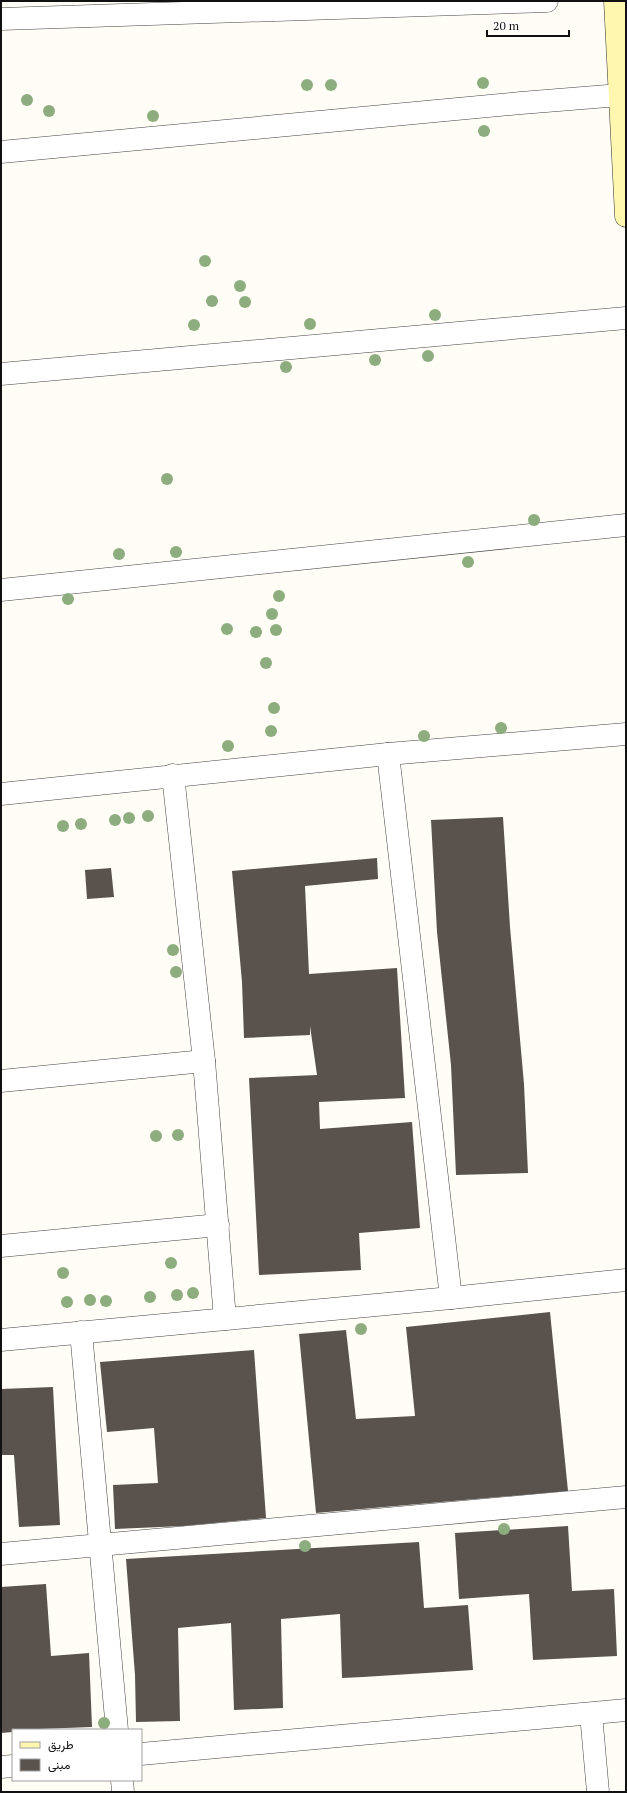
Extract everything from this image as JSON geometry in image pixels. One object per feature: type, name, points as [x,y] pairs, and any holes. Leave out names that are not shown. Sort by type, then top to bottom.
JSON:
[{"type":"street","points":[[1,19],[382,4],[547,1]]},
{"type":"street","points":[[615,1],[626,216]]},
{"type":"street","points":[[1,152],[481,106],[620,96]]},
{"type":"street","points":[[1,374],[626,318]]},
{"type":"street","points":[[1,590],[626,525]]},
{"type":"street","points":[[1,794],[173,775],[388,754],[626,734]]},
{"type":"street","points":[[388,754],[451,1298]]},
{"type":"street","points":[[173,775],[204,1061],[225,1319]]},
{"type":"street","points":[[1,1081],[204,1061]]},
{"type":"street","points":[[1,1246],[218,1225]]},
{"type":"street","points":[[1,1340],[626,1280]]},
{"type":"street","points":[[81,1332],[117,1729]]},
{"type":"street","points":[[1,1554],[626,1497]]},
{"type":"street","points":[[142,1754],[626,1710]]},
{"type":"street","points":[[591,1714],[598,1792]]},
{"type":"street","points":[[1,1767],[12,1766]]},
{"type":"street","points":[[122,1781],[123,1792]]},
{"type":"building","points":[[503,817],[510,927],[524,1084],[528,1173],[456,1175],[451,1065],[437,932],[431,820]]},
{"type":"building","points":[[377,858],[378,879],[305,886],[309,974],[397,968],[405,1098],[319,1102],[320,1129],[412,1122],[420,1228],[359,1233],[361,1270],[259,1275],[249,1078],[317,1075],[310,1026],[310,1035],[244,1038],[242,982],[232,871]]},
{"type":"building","points":[[111,868],[114,897],[87,899],[85,870]]},
{"type":"building","points":[[550,1312],[568,1491],[316,1513],[299,1334],[346,1330],[356,1419],[415,1416],[406,1327]]},
{"type":"building","points":[[254,1350],[266,1518],[183,1526],[115,1529],[113,1485],[158,1483],[154,1428],[107,1432],[100,1362]]},
{"type":"building","points":[[53,1387],[60,1525],[19,1527],[14,1455],[1,1455],[1,1389]]},
{"type":"building","points":[[568,1526],[572,1591],[614,1589],[617,1656],[533,1660],[529,1594],[459,1599],[455,1533]]},
{"type":"building","points":[[419,1542],[424,1608],[468,1605],[473,1670],[342,1678],[340,1614],[281,1619],[283,1708],[234,1710],[231,1623],[178,1628],[180,1721],[136,1722],[135,1675],[126,1559]]},
{"type":"building","points":[[46,1584],[51,1656],[89,1653],[92,1727],[12,1729],[12,1732],[1,1733],[1,1587]]}]
